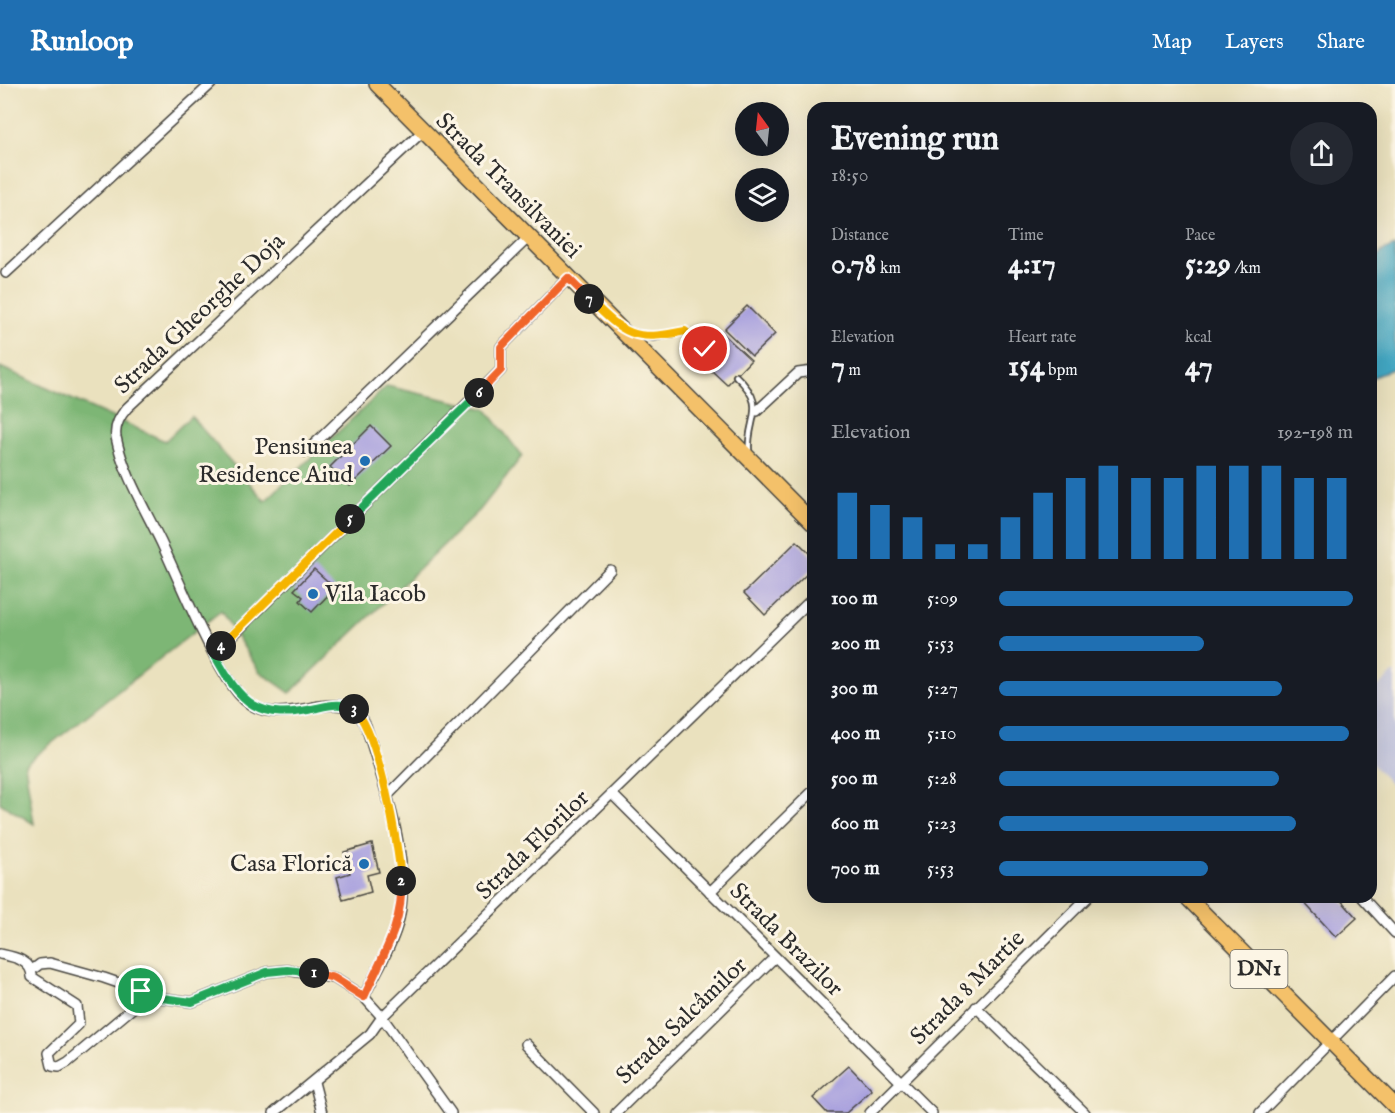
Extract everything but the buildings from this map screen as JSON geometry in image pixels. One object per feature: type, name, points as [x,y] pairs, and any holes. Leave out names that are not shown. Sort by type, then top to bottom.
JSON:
[{"type":"main road","name":"Strada Transilvaniei","points":[[376,84],[807,517]]},
{"type":"main road","name":"DN1","points":[[1193,903],[1395,1106]]},
{"type":"street","points":[[6,273],[211,84]]},
{"type":"street","name":"Strada Gheorghe Doja","points":[[364,997],[397,926],[402,908],[400,867],[388,795],[366,726],[355,710],[339,704],[267,713],[239,696],[214,654],[127,470],[116,436],[119,417],[422,132]]},
{"type":"street","points":[[306,452],[528,238]]},
{"type":"street","points":[[214,654],[494,378],[501,370],[501,347],[568,278]]},
{"type":"street","points":[[757,411],[798,373],[807,372]]},
{"type":"street","points":[[388,795],[610,570]]},
{"type":"street","name":"Strada Florilor","points":[[274,1113],[370,1034],[382,1017],[613,795],[807,604]]},
{"type":"street","name":"Strada Brazilor","points":[[613,795],[932,1113]]},
{"type":"street","points":[[710,892],[807,797]]},
{"type":"street","name":"Strada 8 Martie","points":[[870,1113],[1082,903]]},
{"type":"street","points":[[1368,903],[1395,933]]},
{"type":"street","points":[[0,954],[18,958],[32,970],[32,977],[70,1000],[80,1015],[79,1024],[74,1031],[49,1053],[52,1066],[59,1067],[68,1062],[134,1007]]},
{"type":"street","name":"Strada Salcâmilor","points":[[616,1113],[775,957]]},
{"type":"street","points":[[32,970],[40,964],[50,963],[162,998],[192,1002],[247,978],[267,972],[287,970],[334,978],[364,997],[382,1017],[451,1113]]},
{"type":"street","points":[[1260,1113],[1395,976]]},
{"type":"street","points":[[976,1007],[1085,1113]]},
{"type":"street","points":[[526,1044],[594,1113]]},
{"type":"street","points":[[314,1082],[322,1113]]},
{"type":"lane","points":[[618,328],[653,338],[685,331],[705,349]]},
{"type":"lane","points":[[736,376],[745,385],[757,411],[748,442],[750,460]]},
{"type":"shaded area","points":[[1395,672],[1395,789],[1377,770],[1377,687]]},
{"type":"green space","points":[[0,367],[165,441],[191,416],[265,501],[387,386],[486,409],[522,456],[480,510],[290,693],[259,671],[221,611],[25,764],[34,824],[0,803]]},
{"type":"water","points":[[1395,246],[1395,368],[1377,376],[1377,257],[1383,251]]},
{"type":"place","name":"Pensiunea Residence Aiud","points":[[365,461]]},
{"type":"place","name":"Vila Iacob","points":[[313,594]]},
{"type":"place","name":"Casa Florică","points":[[364,864]]},
{"type":"route","points":[[141,991],[162,998],[192,1002],[206,998],[247,978],[267,972],[287,970],[334,978],[364,997],[390,943],[402,908],[400,867],[388,795],[366,726],[355,710],[339,704],[314,709],[267,713],[239,696],[214,654],[494,378],[501,370],[499,359],[501,347],[568,278],[618,328],[653,338],[685,331],[705,349]]}]
